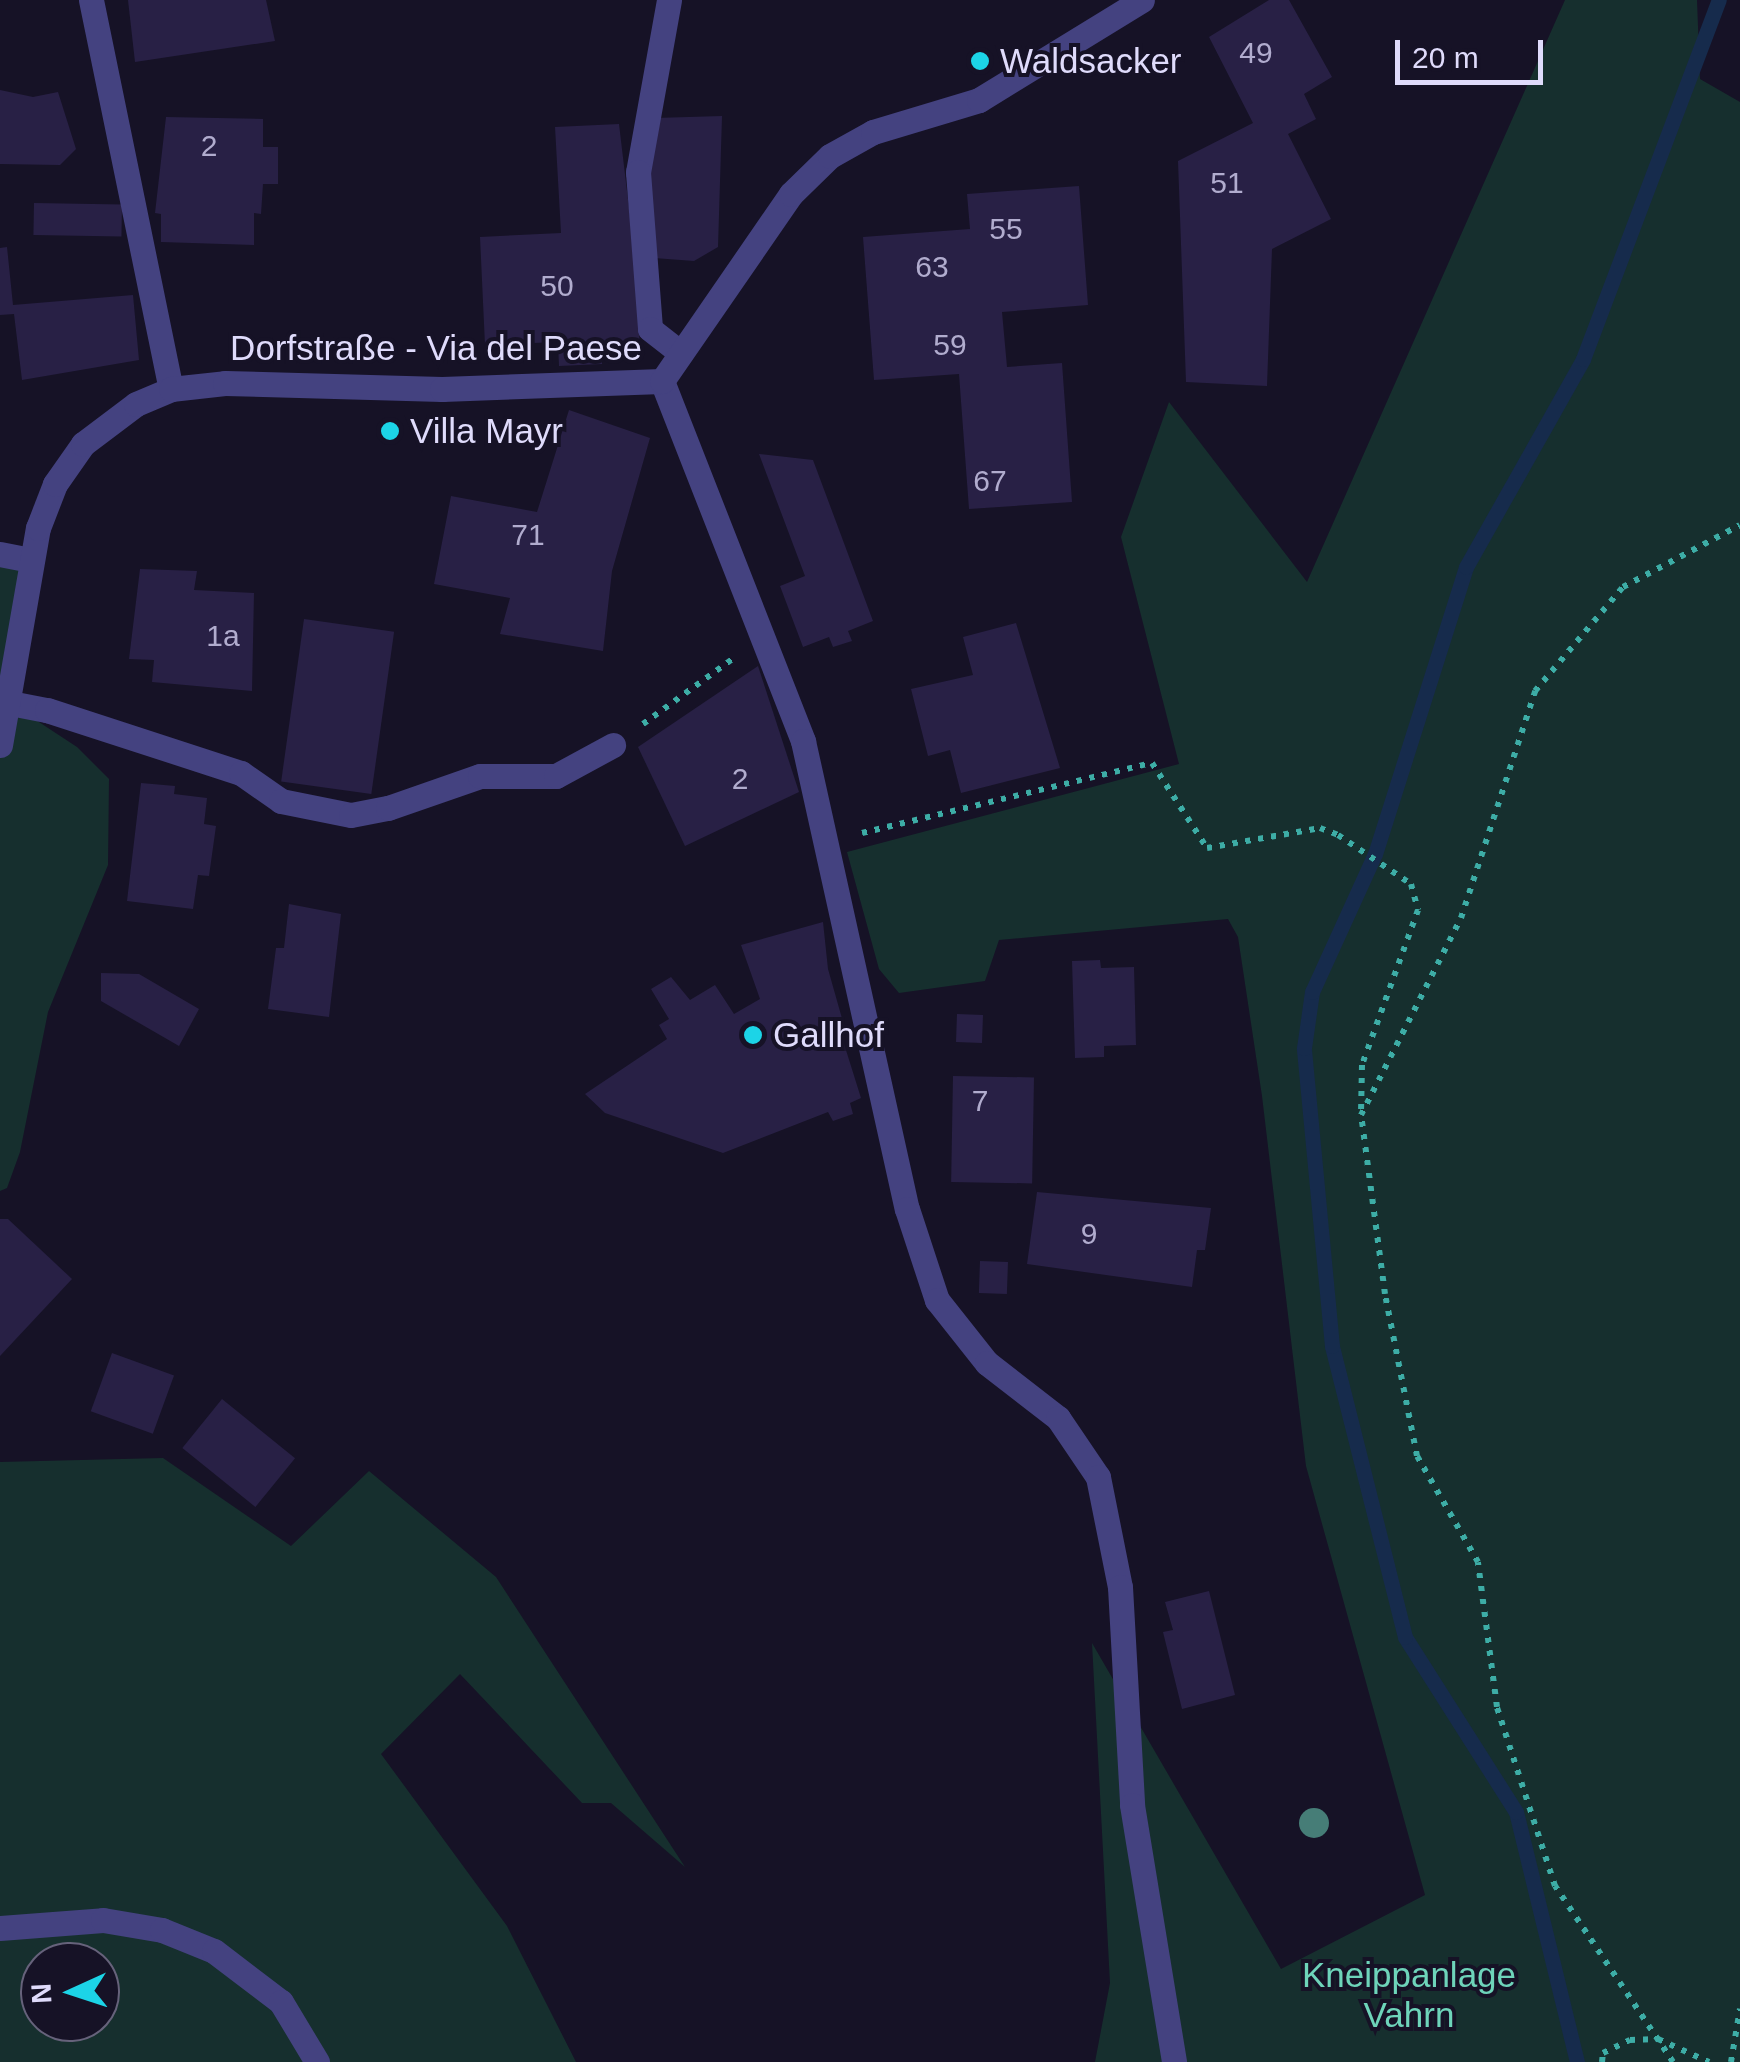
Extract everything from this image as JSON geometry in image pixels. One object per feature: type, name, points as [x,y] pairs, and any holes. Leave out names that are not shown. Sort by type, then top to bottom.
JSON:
[{"type":"street","points":[[91,0],[170,389]]},
{"type":"street","points":[[669,0],[638,172],[650,329],[681,353]]},
{"type":"street","name":"Dorfstraße - Via del Paese","points":[[0,745],[10,704],[30,560],[56,484],[83,444],[136,404],[170,389],[226,383],[476,389],[662,381],[791,194],[830,156],[872,132],[979,100],[1142,0]]},
{"type":"street","points":[[662,381],[803,740],[907,1210],[937,1300],[987,1362],[1058,1418],[1098,1477],[1120,1586],[1132,1806],[1174,2062]]},
{"type":"street","points":[[0,554],[30,560]]},
{"type":"street","points":[[10,704],[48,710],[241,774],[281,801],[351,815],[388,808],[480,776],[556,776],[613,745]]},
{"type":"street","points":[[0,1928],[104,1920],[162,1930],[214,1951],[282,2002],[317,2062]]},
{"type":"path","points":[[1361,1115],[1461,918],[1535,691],[1624,587],[1740,524]]},
{"type":"path","points":[[613,745],[765,636]]},
{"type":"path","points":[[828,842],[1152,763],[1206,848],[1320,828],[1338,835],[1411,884],[1418,910],[1362,1065],[1361,1115],[1385,1294],[1417,1456],[1478,1562],[1497,1707],[1555,1886],[1673,2062]]},
{"type":"path","points":[[1731,2062],[1740,2009]]},
{"type":"path","points":[[1602,2062],[1603,2053],[1630,2040],[1658,2040],[1709,2062]]},
{"type":"green space","name":"Kneippanlage Vahrn","points":[[1565,0],[1697,0],[1700,79],[1740,102],[1740,2062],[1095,2062],[1110,1983],[1092,1643],[1281,1969],[1425,1895],[1306,1466],[1262,1096],[1238,937],[1228,919],[999,940],[985,981],[899,993],[879,969],[847,852],[1179,764],[1121,537],[1169,402],[1307,582]]},
{"type":"green space","points":[[0,554],[30,560],[10,703],[77,747],[109,779],[108,865],[48,1012],[20,1152],[7,1188],[0,1191]]},
{"type":"green space","points":[[163,1458],[291,1546],[369,1471],[496,1577],[685,1867],[611,1803],[582,1803],[460,1674],[381,1754],[507,1926],[576,2062],[0,2062],[0,1462]]},
{"type":"building","points":[[128,0],[266,0],[275,41],[135,62]]},
{"type":"building","points":[[1269,0],[1289,0],[1332,77],[1304,94],[1316,119],[1288,134],[1331,219],[1272,249],[1267,386],[1186,382],[1178,161],[1253,123],[1209,37]]},
{"type":"building","points":[[0,90],[33,97],[58,92],[76,149],[60,165],[0,164]]},
{"type":"building","points":[[722,116],[718,247],[694,261],[654,258],[649,163],[655,118]]},
{"type":"building","points":[[166,117],[263,119],[263,147],[278,147],[278,184],[263,184],[261,214],[254,213],[254,245],[161,242],[161,214],[155,213]]},
{"type":"building","points":[[619,124],[634,250],[640,349],[602,350],[602,364],[559,366],[558,342],[485,345],[480,237],[561,233],[555,127]]},
{"type":"building","points":[[1079,186],[1088,305],[1002,312],[1007,367],[1062,363],[1072,502],[969,509],[959,374],[874,380],[863,237],[970,229],[967,194]]},
{"type":"building","points":[[34,203],[122,205],[121,237],[33,235]]},
{"type":"building","points":[[7,247],[13,305],[133,295],[139,360],[22,380],[14,314],[0,315],[0,248]]},
{"type":"building","points":[[569,410],[650,438],[612,571],[603,651],[500,634],[510,598],[434,584],[451,496],[537,512]]},
{"type":"building","points":[[759,454],[813,460],[873,621],[848,631],[852,641],[833,647],[829,637],[803,647],[780,586],[805,576]]},
{"type":"building","points":[[140,569],[197,571],[194,590],[254,593],[252,691],[152,682],[154,660],[129,659]]},
{"type":"building","points":[[304,619],[394,632],[371,794],[281,781]]},
{"type":"building","points":[[1016,623],[1060,768],[961,793],[950,750],[928,756],[911,689],[973,675],[963,637]]},
{"type":"building","points":[[758,666],[799,792],[685,846],[638,747]]},
{"type":"building","points":[[141,783],[175,786],[174,794],[207,798],[204,824],[216,826],[209,876],[198,875],[193,909],[127,901]]},
{"type":"building","points":[[289,904],[341,914],[329,1017],[268,1009],[276,948],[284,948]]},
{"type":"building","name":"Gallhof","points":[[823,922],[828,969],[845,1029],[840,1031],[861,1098],[850,1103],[853,1114],[833,1121],[828,1112],[723,1153],[605,1113],[585,1094],[667,1039],[659,1025],[669,1019],[651,989],[671,977],[690,1000],[715,985],[734,1014],[760,999],[741,945]]},
{"type":"building","points":[[1100,960],[1101,968],[1134,967],[1136,1045],[1104,1046],[1104,1057],[1075,1058],[1072,961]]},
{"type":"building","points":[[101,973],[139,974],[199,1009],[179,1046],[101,1001]]},
{"type":"building","points":[[957,1014],[983,1015],[982,1043],[956,1042]]},
{"type":"building","points":[[953,1076],[1034,1077],[1032,1183],[951,1182]]},
{"type":"building","points":[[1037,1192],[1211,1208],[1205,1250],[1197,1250],[1192,1287],[1027,1264]]},
{"type":"building","points":[[0,1219],[8,1219],[72,1279],[0,1356]]},
{"type":"building","points":[[980,1261],[1008,1262],[1007,1294],[979,1293]]},
{"type":"building","points":[[112,1353],[174,1376],[153,1434],[91,1411]]},
{"type":"building","points":[[222,1399],[295,1458],[255,1507],[182,1448]]},
{"type":"building","points":[[1209,1591],[1235,1695],[1182,1709],[1163,1632],[1173,1630],[1165,1602]]},
{"type":"waterway","points":[[1577,2062],[1516,1812],[1405,1637],[1332,1346],[1304,1048],[1312,992],[1375,854],[1466,567],[1583,359],[1719,0]]},
{"type":"place","name":"Waldsacker","points":[[980,61]]},
{"type":"place","name":"Villa Mayr","points":[[390,431]]},
{"type":"place","name":"Gallhof","points":[[753,1035]]}]
